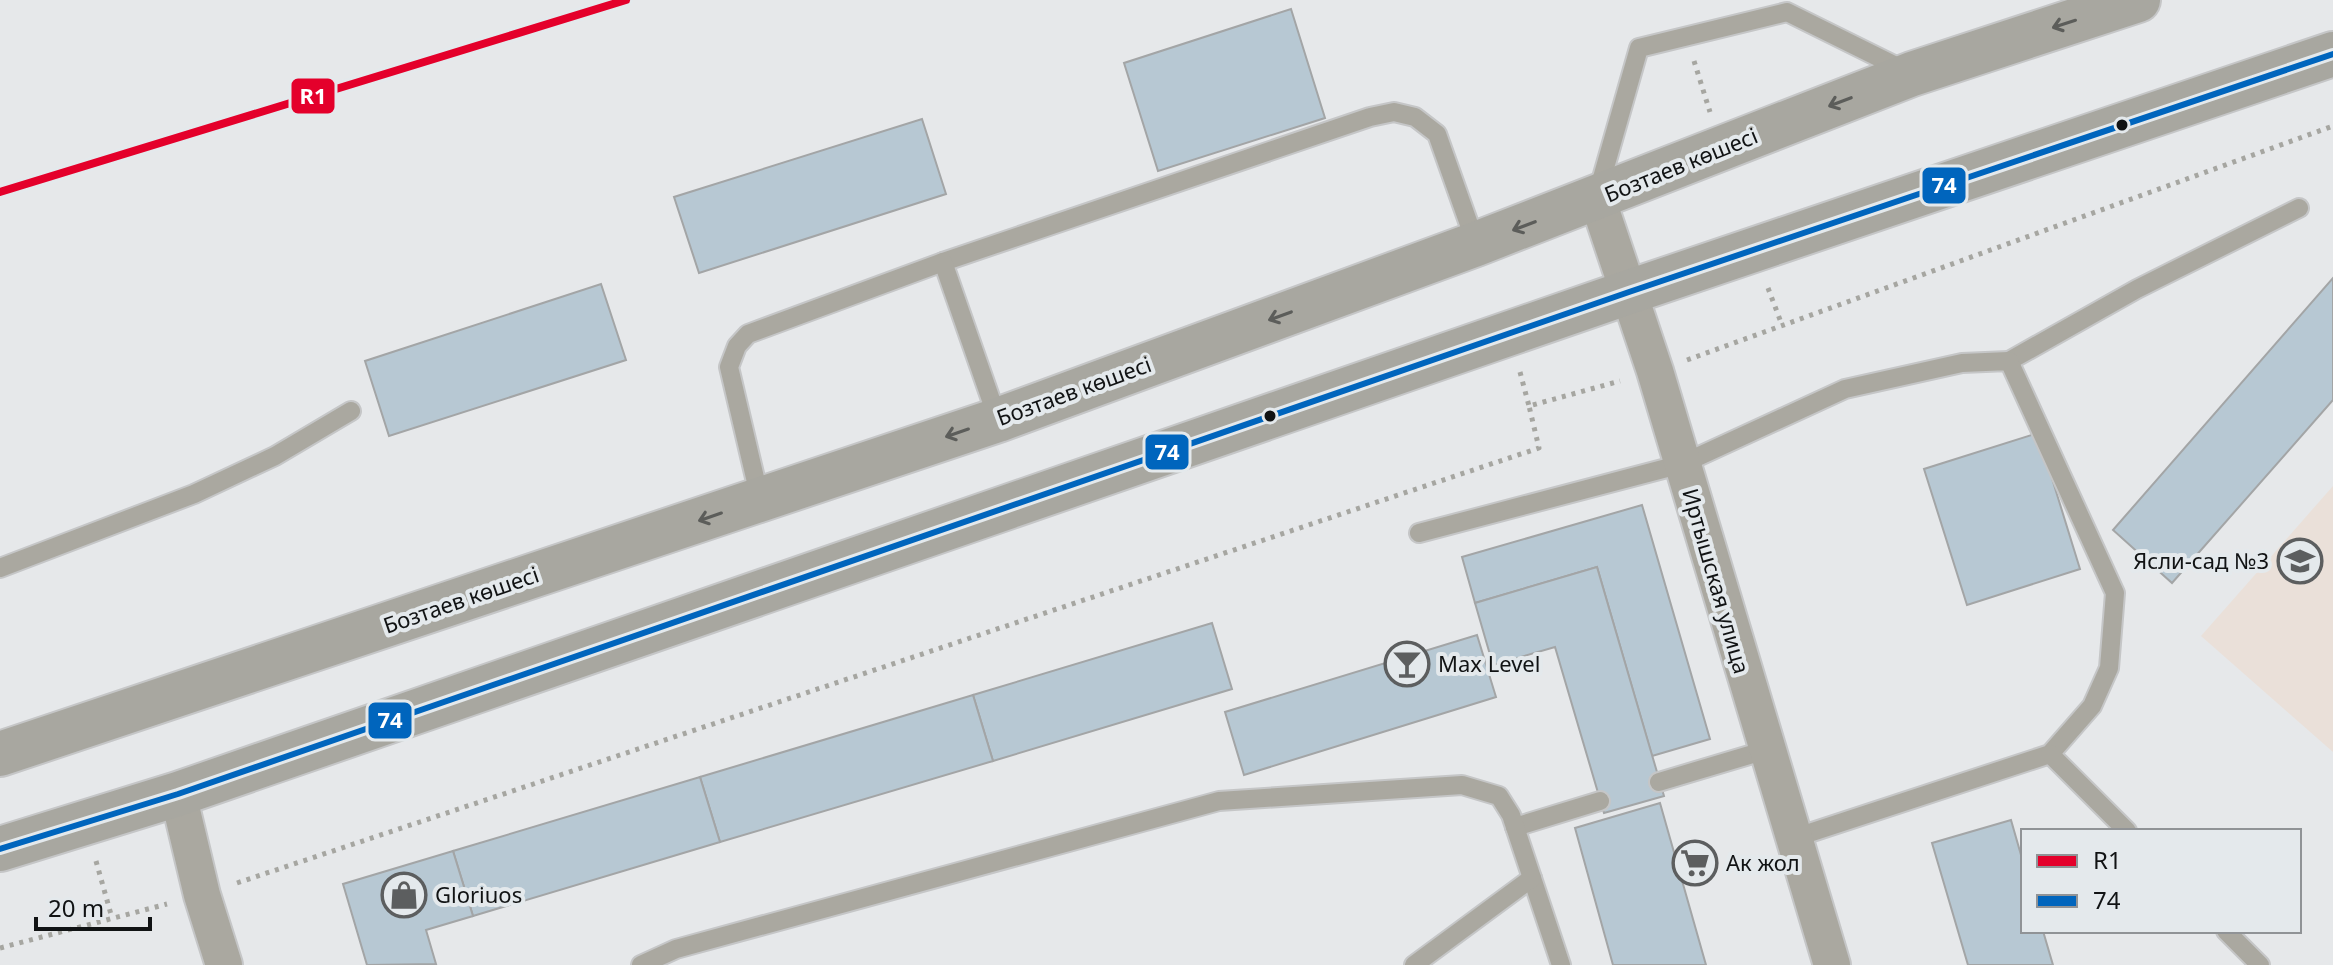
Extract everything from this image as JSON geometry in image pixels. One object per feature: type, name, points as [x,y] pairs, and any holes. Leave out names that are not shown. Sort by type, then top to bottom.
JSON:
[{"type":"highway","name":"Бозтаев көшесі","points":[[0,754],[998,420],[1476,244],[1912,74],[2138,0]]},
{"type":"highway","points":[[0,849],[178,794],[1629,292],[2333,54]]},
{"type":"street","name":"Иртышская улица","points":[[1597,198],[1655,371],[1832,965]]},
{"type":"street","points":[[178,794],[202,895],[224,965]]},
{"type":"lane","points":[[1597,198],[1639,48],[1794,6],[1912,74]]},
{"type":"lane","points":[[760,500],[729,367],[737,346],[748,334],[943,262],[1370,117],[1394,112],[1415,117],[1437,134],[1476,244]]},
{"type":"lane","points":[[1419,533],[1682,464],[1845,389],[1962,363],[2009,361],[2137,289],[2299,208]]},
{"type":"lane","points":[[943,262],[998,420]]},
{"type":"lane","points":[[1794,838],[2050,754],[2092,706],[2109,668],[2115,593],[2009,361]]},
{"type":"lane","points":[[0,568],[194,494],[275,456],[351,411]]},
{"type":"lane","points":[[1659,782],[1766,750]]},
{"type":"lane","points":[[2050,754],[2125,829]]},
{"type":"lane","points":[[641,965],[676,949],[1219,801],[1462,785],[1499,796],[1515,827],[1561,965]]},
{"type":"lane","points":[[1515,827],[1600,801]]},
{"type":"lane","points":[[1414,965],[1532,878]]},
{"type":"lane","points":[[2228,933],[2260,965]]},
{"type":"path","points":[[1687,37],[1720,149]]},
{"type":"path","points":[[0,948],[202,895],[1539,448],[1529,406],[1655,371],[2333,126]]},
{"type":"path","points":[[85,823],[112,918]]},
{"type":"shaded area","name":"Ясли-сад №3","points":[[2333,486],[2333,752],[2201,636]]},
{"type":"building","points":[[1291,9],[1325,118],[1158,171],[1124,63]]},
{"type":"building","points":[[922,119],[946,194],[699,273],[674,197]]},
{"type":"building","points":[[2333,278],[2333,400],[2172,583],[2113,530]]},
{"type":"building","points":[[601,284],[626,360],[389,436],[365,361]]},
{"type":"building","points":[[2038,433],[2080,569],[1967,605],[1924,469]]},
{"type":"building","points":[[1642,505],[1710,739],[1652,756],[1597,567],[1475,603],[1462,557]]},
{"type":"building","points":[[1597,567],[1664,796],[1604,813],[1555,647],[1493,665],[1475,603]]},
{"type":"building","points":[[1212,623],[1232,689],[993,761],[973,695]]},
{"type":"building","points":[[1477,635],[1496,697],[1244,775],[1225,712]]},
{"type":"building","points":[[973,695],[993,761],[720,842],[700,777]]},
{"type":"building","points":[[700,777],[720,842],[473,916],[453,851]]},
{"type":"building","points":[[1660,803],[1706,965],[1613,965],[1575,828]]},
{"type":"building","points":[[2011,820],[2021,855],[2021,933],[2044,933],[2053,965],[1968,965],[1932,843]]},
{"type":"building","points":[[453,851],[473,916],[426,930],[436,964],[367,965],[343,884]]},
{"type":"transit line","name":"R1","points":[[0,192],[626,0]]},
{"type":"transit line","name":"74","points":[[0,849],[178,794],[1629,292],[2333,54]]},
{"type":"place","name":"Ясли-сад №3","points":[[2300,561]]},
{"type":"place","name":"Max Level","points":[[1407,664]]},
{"type":"place","name":"Ак жол","points":[[1695,863]]},
{"type":"place","name":"Gloriuos","points":[[404,895]]}]
